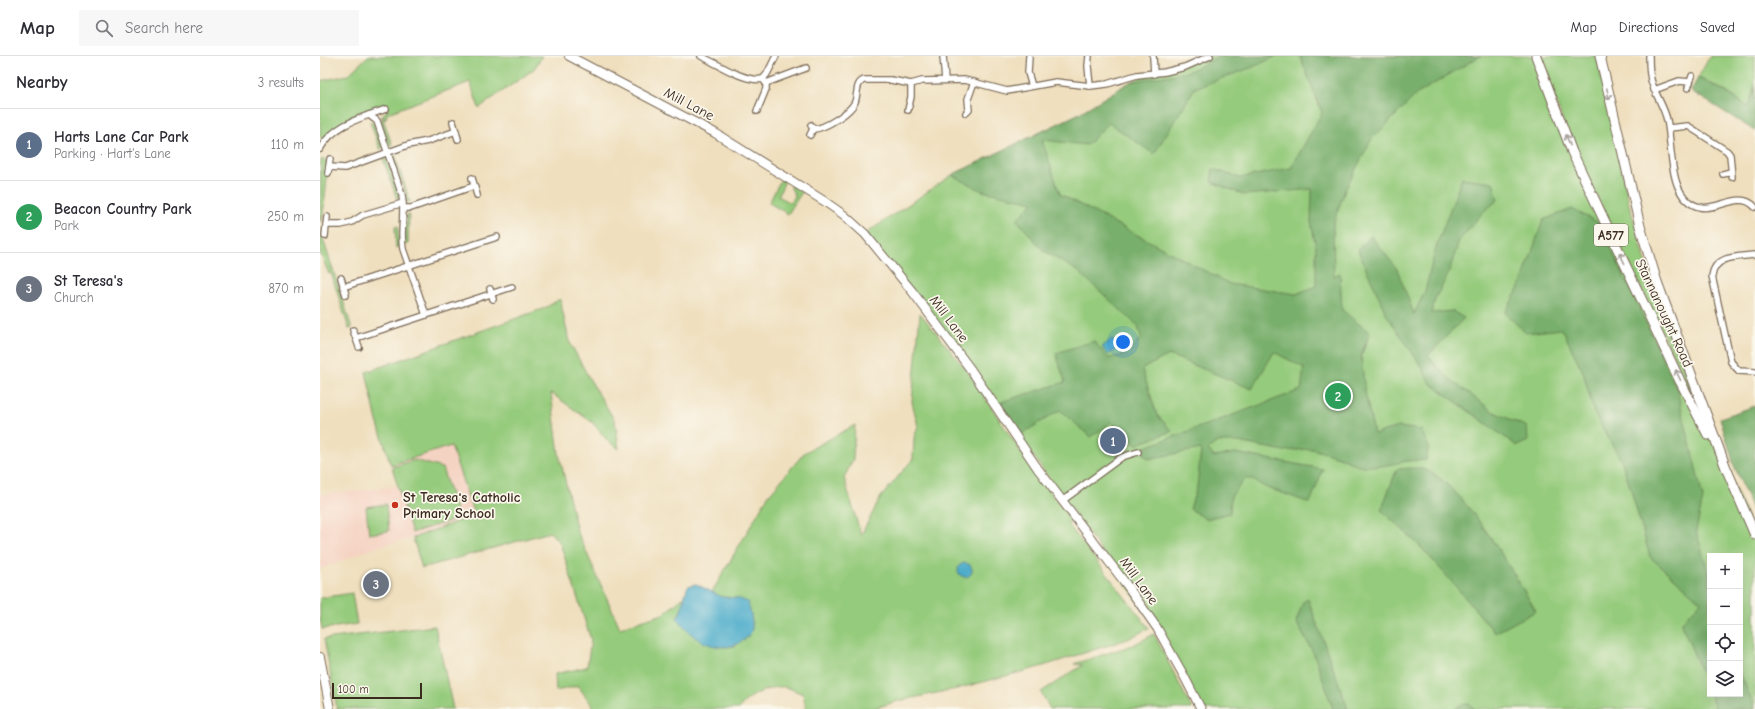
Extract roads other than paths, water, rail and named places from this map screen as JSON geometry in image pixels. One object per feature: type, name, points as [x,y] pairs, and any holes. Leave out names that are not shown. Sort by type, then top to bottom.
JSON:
[{"type":"main road","name":"Stannanought Road","points":[[1536,56],[1572,152],[1680,381],[1726,468]]},
{"type":"main road","name":"Stannanought Road","points":[[1600,56],[1618,138],[1642,233],[1657,282],[1726,468],[1755,535]]},
{"type":"street","name":"Mill Lane","points":[[569,56],[715,133],[824,201],[844,215],[865,234],[912,291],[971,370],[1024,450],[1126,584],[1157,628],[1201,709]]},
{"type":"street","points":[[701,56],[745,77],[764,81],[806,68]]},
{"type":"street","points":[[757,111],[766,89],[764,81],[776,56]]},
{"type":"street","points":[[943,56],[945,80]]},
{"type":"street","points":[[1029,56],[1028,73],[1032,86]]},
{"type":"street","points":[[1089,56],[1088,66],[1090,86]]},
{"type":"street","points":[[1153,56],[1154,74]]},
{"type":"street","points":[[811,129],[818,129],[842,116],[851,108],[855,101],[860,81],[891,80],[911,84],[945,80],[965,80],[1007,91],[1056,82],[1090,86],[1107,84],[1137,75],[1154,74],[1185,67],[1210,56]]},
{"type":"street","points":[[1649,56],[1650,76],[1654,90],[1664,110],[1669,128],[1673,168],[1679,187],[1686,199],[1694,205],[1703,207],[1713,207],[1740,200],[1748,201],[1755,207]]},
{"type":"street","points":[[1688,88],[1692,76]]},
{"type":"street","points":[[1654,90],[1679,80],[1690,82]]},
{"type":"street","points":[[966,114],[969,110],[968,99],[974,82]]},
{"type":"street","points":[[908,110],[911,97],[911,84]]},
{"type":"street","points":[[320,149],[324,142],[344,124],[386,109]]},
{"type":"street","points":[[369,115],[377,121],[402,196],[404,205],[401,240],[426,315]]},
{"type":"street","points":[[453,122],[458,139]]},
{"type":"street","points":[[1669,128],[1688,126],[1727,151],[1730,155],[1732,175],[1723,174]]},
{"type":"street","points":[[330,159],[329,170],[345,168],[408,145],[428,141],[456,131]]},
{"type":"street","points":[[472,178],[477,195]]},
{"type":"street","points":[[326,225],[341,225],[352,222],[363,215],[404,205],[411,208],[474,186]]},
{"type":"street","points":[[325,236],[327,217]]},
{"type":"street","points":[[344,287],[497,237]]},
{"type":"street","points":[[1755,255],[1723,260],[1714,269],[1712,276],[1731,362],[1740,371],[1755,372]]},
{"type":"street","points":[[341,278],[346,295]]},
{"type":"street","points":[[356,338],[512,287]]},
{"type":"street","points":[[353,330],[359,347]]},
{"type":"street","points":[[1062,501],[1122,457],[1138,452]]},
{"type":"street","points":[[320,657],[330,709]]},
{"type":"water","points":[[1112,339],[1119,347],[1108,355],[1102,347]]},
{"type":"water","points":[[962,563],[968,563],[972,567],[972,573],[968,577],[962,577],[958,573],[958,567]]},
{"type":"water","points":[[696,584],[722,597],[737,598],[748,602],[752,629],[744,640],[731,646],[719,647],[701,641],[688,631],[677,618],[688,586]]},
{"type":"place","name":"Beacon Country Park","points":[[1338,396]]},
{"type":"place","name":"Harts Lane Car Park","points":[[1113,441]]},
{"type":"place","name":"St Teresa's Catholic Primary School","points":[[395,505]]},
{"type":"place","name":"St Teresa's","points":[[376,584]]}]
